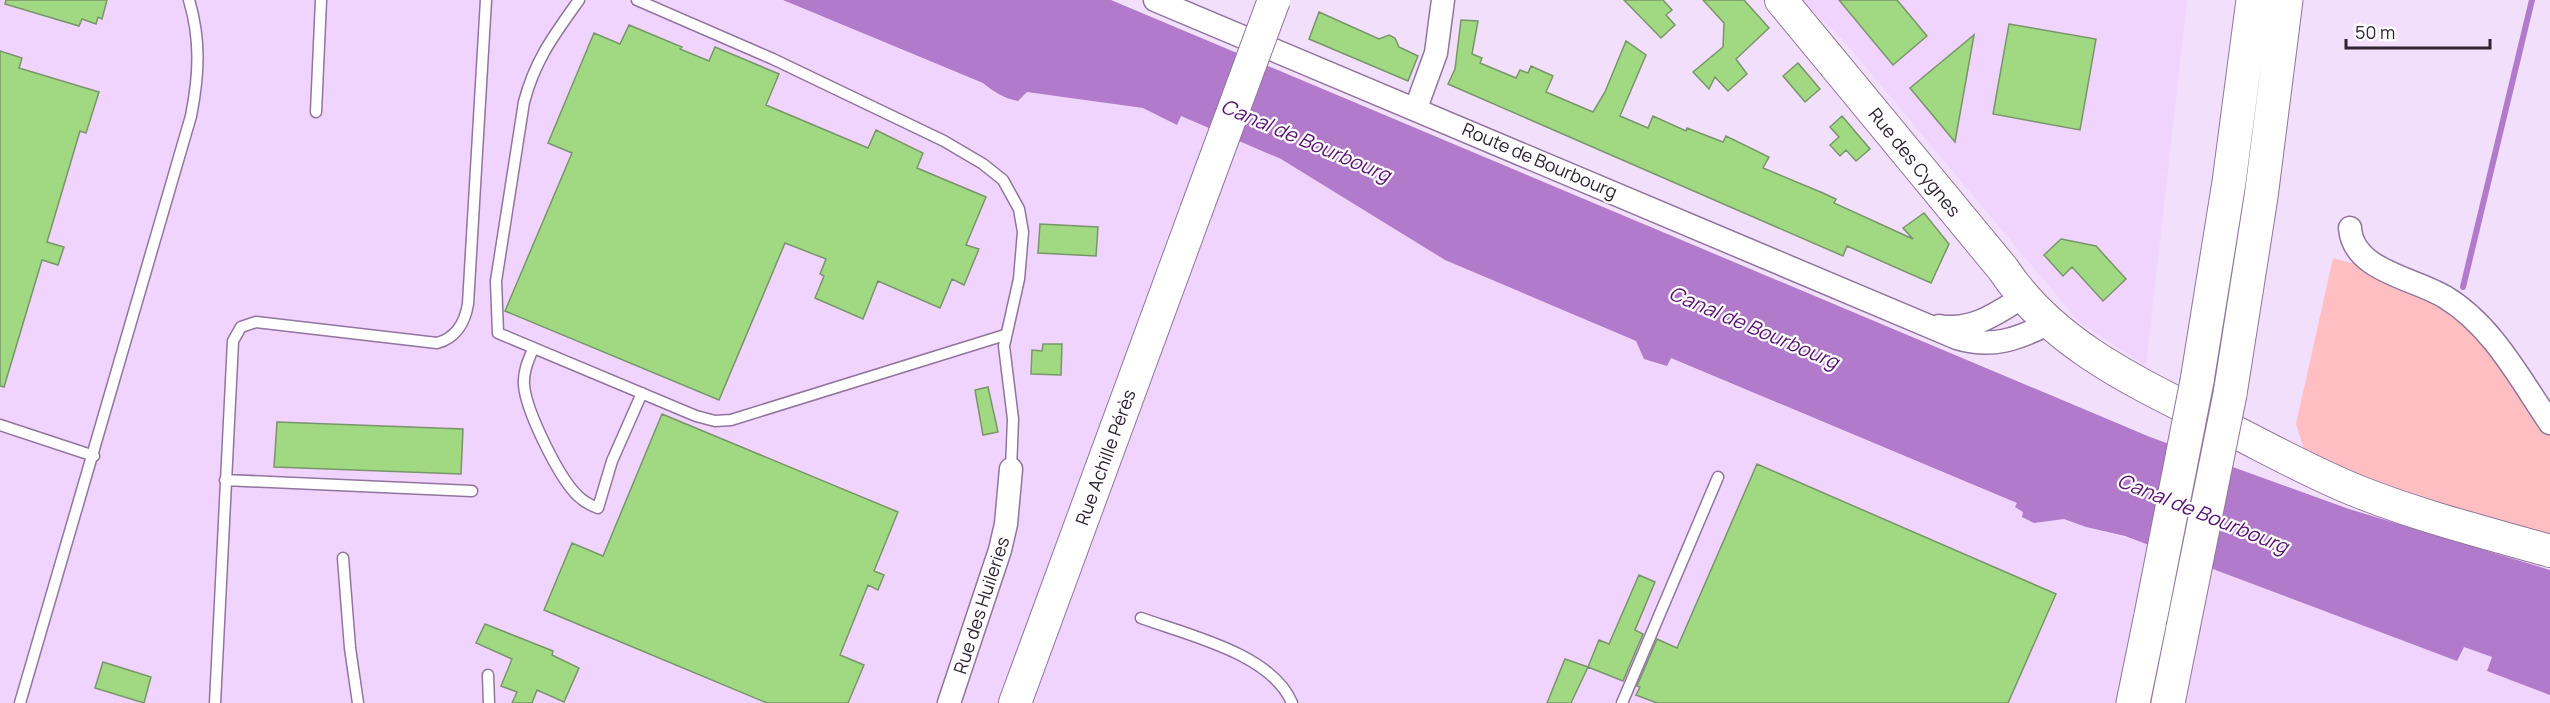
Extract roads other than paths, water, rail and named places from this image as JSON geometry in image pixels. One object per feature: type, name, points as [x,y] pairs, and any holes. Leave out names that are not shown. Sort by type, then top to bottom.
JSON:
[{"type":"highway","points":[[2133,703],[2197,381],[2225,213],[2253,0]]},
{"type":"highway","points":[[2169,703],[2230,394],[2264,178],[2286,0]]},
{"type":"main road","name":"Rue Achille Pérès","points":[[1015,703],[1274,0]]},
{"type":"main road","name":"Rue des Cygnes","points":[[1781,0],[2003,269],[2023,297],[2050,323],[2092,355],[2140,384],[2347,487],[2392,504],[2550,550]]},
{"type":"street","name":"Route de Bourbourg","points":[[1155,0],[1416,108],[1957,338],[1988,343],[2017,339],[2050,323]]},
{"type":"street","points":[[1416,108],[1436,53],[1443,0]]},
{"type":"street","points":[[2350,228],[2354,245],[2365,258],[2442,295],[2471,317],[2501,351],[2550,423]]},
{"type":"street","name":"Route de Bourbourg","points":[[1924,323],[1946,327],[1965,326],[1990,318],[2023,297]]},
{"type":"street","name":"Rue des Huileries","points":[[949,703],[1000,550],[1006,524],[1011,469]]},
{"type":"lane","points":[[20,703],[94,456],[191,116],[198,81],[199,54],[189,0]]},
{"type":"lane","points":[[316,112],[321,0]]},
{"type":"lane","points":[[215,703],[231,348],[241,327],[256,322],[437,343],[451,337],[464,319],[468,304],[486,0]]},
{"type":"lane","points":[[579,0],[547,44],[530,77],[521,115],[496,281],[498,333],[715,422],[730,420],[1005,335]]},
{"type":"lane","points":[[637,0],[772,59],[944,141],[983,164],[1003,180],[1019,209],[1023,232],[1019,279],[1005,335],[1005,366],[1014,433],[1011,469]]},
{"type":"lane","points":[[533,349],[524,378],[526,397],[534,421],[570,488],[583,501],[598,508],[612,461],[642,393]]},
{"type":"lane","points":[[0,425],[94,456]]},
{"type":"lane","points":[[1622,703],[1718,477]]},
{"type":"lane","points":[[225,480],[472,491]]},
{"type":"lane","points":[[343,558],[350,648],[358,703]]},
{"type":"lane","points":[[1141,618],[1253,661],[1281,683],[1292,703]]},
{"type":"lane","points":[[488,675],[489,703]]},
{"type":"water","name":"Canal de Bourbourg","points":[[783,0],[1111,0],[2150,437],[2349,509],[2550,570],[2550,695],[2487,671],[2492,657],[2464,647],[2457,661],[2125,536],[2086,527],[2064,519],[2034,523],[2022,517],[2023,512],[2015,507],[2017,503],[1671,358],[1667,366],[1644,359],[1636,341],[1445,260],[1281,159],[1181,116],[1177,125],[1143,108],[1027,92],[1018,101],[1013,100],[983,83]]},
{"type":"waterway","points":[[2463,287],[2532,0]]}]
